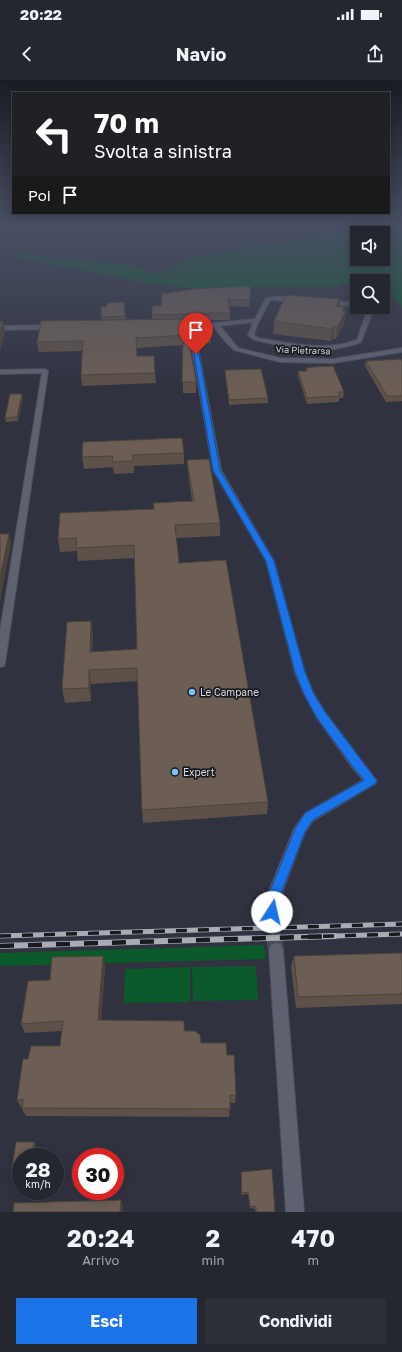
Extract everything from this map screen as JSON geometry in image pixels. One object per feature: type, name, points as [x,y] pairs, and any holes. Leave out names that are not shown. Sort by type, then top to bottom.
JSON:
[{"type":"street","points":[[301,300],[279,298],[268,300],[251,335],[256,339],[333,349],[359,341],[369,314]]},
{"type":"street","points":[[323,302],[350,304]]},
{"type":"street","points":[[257,320],[216,325],[187,325],[217,470],[270,561],[300,672],[309,694],[321,715],[356,764],[371,781],[309,817],[300,829],[272,901],[272,912]]},
{"type":"street","name":"Via Pietrarsa","points":[[216,325],[226,339],[236,349],[280,360],[333,361],[402,350]]},
{"type":"street","points":[[0,328],[60,327]]},
{"type":"street","points":[[0,372],[45,371],[0,664]]},
{"type":"street","points":[[276,950],[295,1212]]},
{"type":"green space","points":[[135,281],[350,281],[350,282],[328,287],[236,287],[199,289]]},
{"type":"green space","points":[[390,281],[402,281],[402,307],[390,293]]},
{"type":"green space","points":[[264,945],[266,959],[0,966],[0,953]]},
{"type":"green space","points":[[256,966],[258,1000],[193,1001],[192,967]]},
{"type":"green space","points":[[190,967],[190,1002],[124,1003],[125,969]]},
{"type":"building","points":[[249,286],[251,291],[249,300],[228,299],[230,313],[152,315],[152,306],[161,306],[162,294],[193,289]]},
{"type":"building","points":[[286,295],[340,299],[336,306],[345,307],[342,311],[346,311],[337,327],[334,326],[332,329],[274,321]]},
{"type":"building","points":[[124,302],[125,316],[101,317],[101,307],[107,307],[107,303]]},
{"type":"building","points":[[188,319],[190,335],[136,338],[137,356],[154,356],[155,373],[81,375],[83,341],[37,342],[41,321]]},
{"type":"building","points":[[196,321],[209,321],[211,336],[199,336]]},
{"type":"building","points":[[0,322],[3,322],[0,334]]},
{"type":"building","points":[[183,341],[189,341],[196,382],[182,382]]},
{"type":"building","points":[[401,359],[402,396],[387,396],[366,361]]},
{"type":"building","points":[[333,366],[344,392],[338,392],[340,396],[307,398],[298,371],[307,371],[306,368]]},
{"type":"building","points":[[261,369],[268,398],[229,400],[225,370]]},
{"type":"building","points":[[10,394],[22,394],[17,417],[5,418]]},
{"type":"building","points":[[182,438],[184,453],[133,455],[133,461],[112,462],[113,456],[82,457],[83,442]]},
{"type":"building","name":"Le Campane","points":[[209,459],[220,523],[175,525],[179,563],[226,560],[268,802],[142,810],[137,668],[89,670],[89,688],[62,689],[67,622],[91,621],[90,652],[137,649],[134,545],[76,548],[77,538],[58,539],[60,513],[154,509],[153,503],[194,501],[187,460]]},
{"type":"building","points":[[0,534],[9,534],[0,578]]},
{"type":"building","points":[[402,953],[402,994],[298,997],[294,956]]},
{"type":"building","points":[[103,956],[98,1020],[184,1021],[184,1031],[195,1031],[200,1035],[201,1043],[226,1043],[227,1055],[234,1055],[236,1095],[230,1095],[230,1109],[22,1108],[23,1099],[17,1100],[23,1059],[28,1059],[31,1046],[60,1046],[63,1021],[21,1024],[28,981],[50,980],[52,957]]},
{"type":"building","points":[[16,1142],[34,1142],[33,1148],[15,1148]]},
{"type":"building","points":[[272,1169],[275,1212],[256,1212],[256,1207],[250,1206],[248,1192],[242,1193],[241,1172]]},
{"type":"building","points":[[121,1200],[120,1212],[13,1212],[14,1203]]},
{"type":"tunnel","points":[[272,913],[275,937]]},
{"type":"tunnel","points":[[274,936],[276,950]]},
{"type":"railway","points":[[0,936],[402,924]]},
{"type":"railway","points":[[301,937],[402,934]]},
{"type":"railway","points":[[0,946],[335,936]]},
{"type":"place","name":"Le Campane","points":[[192,692]]},
{"type":"place","name":"Expert","points":[[175,772]]},
{"type":"route","points":[[196,354],[217,470],[270,561],[300,672],[309,694],[321,715],[356,764],[371,781],[309,817],[300,829],[272,901],[272,912]]}]
